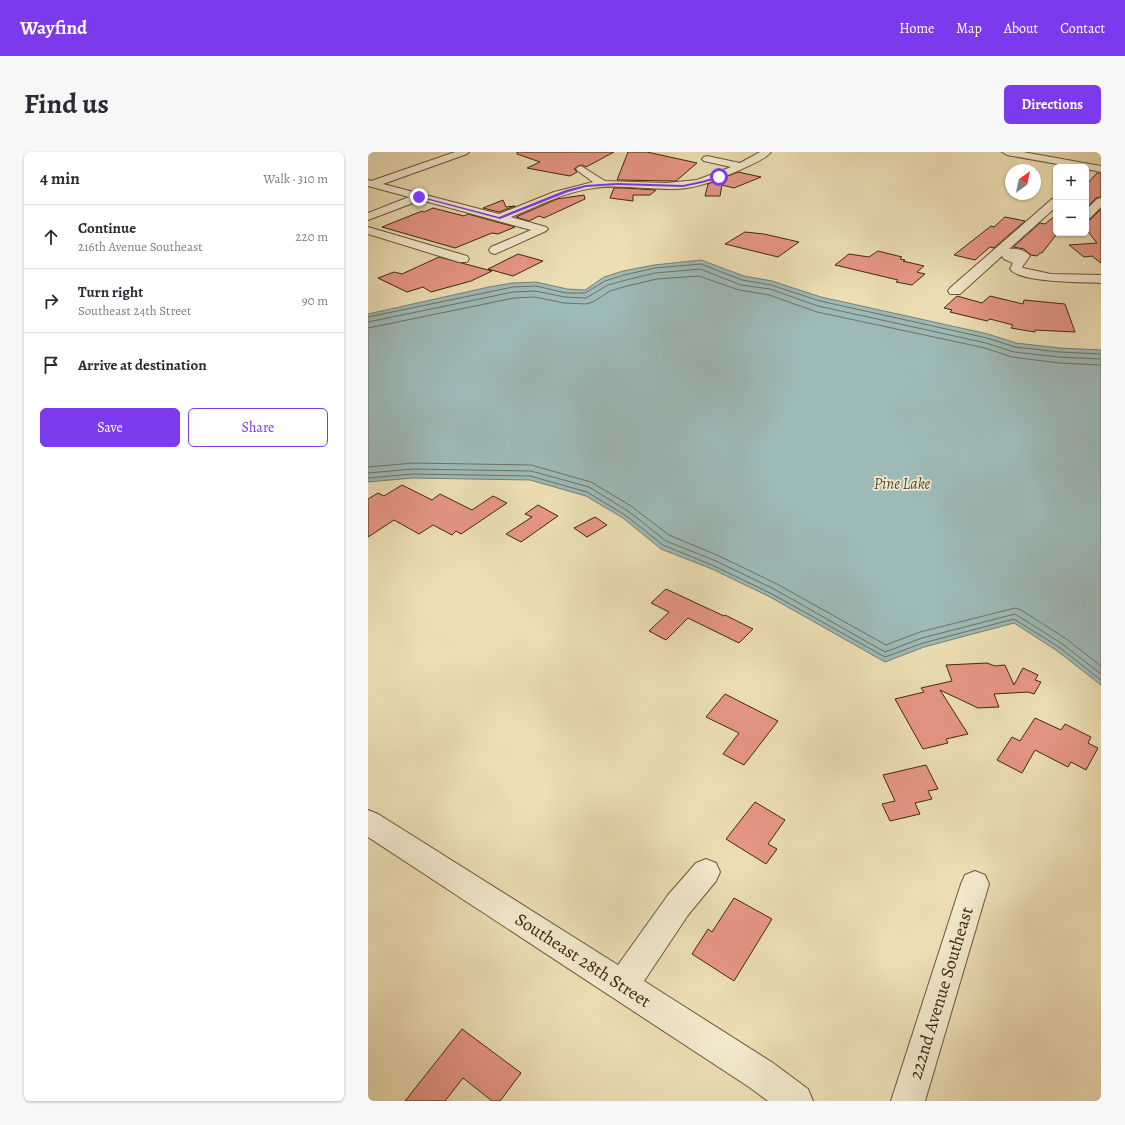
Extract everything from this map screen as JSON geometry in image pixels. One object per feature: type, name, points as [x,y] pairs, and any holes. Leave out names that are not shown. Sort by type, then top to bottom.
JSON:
[{"type":"street","points":[[370,184],[464,152]]},
{"type":"street","points":[[500,218],[567,191],[603,184],[683,186],[711,180],[759,158],[766,152]]},
{"type":"street","points":[[1007,152],[1026,154],[1094,170]]},
{"type":"street","points":[[707,159],[741,166]]},
{"type":"street","points":[[581,168],[603,184]]},
{"type":"street","points":[[370,184],[542,229],[495,250],[513,254]]},
{"type":"street","points":[[368,217],[419,197]]},
{"type":"street","points":[[1089,213],[1101,202]]},
{"type":"street","points":[[955,291],[1053,204]]},
{"type":"street","points":[[368,230],[463,259]]},
{"type":"street","points":[[1021,262],[1016,266],[1016,269],[1019,271],[1051,278],[1101,279]]},
{"type":"street","name":"Southeast 28th Street","points":[[368,822],[761,1075],[796,1101]]},
{"type":"street","points":[[622,986],[678,905],[706,872]]},
{"type":"street","name":"222nd Avenue Southeast","points":[[908,1101],[975,884]]},
{"type":"water","name":"Pine Lake","points":[[701,260],[744,276],[772,281],[821,297],[988,334],[1016,343],[1060,348],[1101,350],[1101,685],[1056,650],[1014,623],[924,647],[885,662],[770,597],[712,569],[661,549],[623,518],[586,496],[530,480],[412,478],[368,482],[368,314],[512,283],[536,282],[567,289],[585,290],[604,277],[623,271],[654,265]]},
{"type":"building","points":[[517,152],[614,152],[586,167],[582,165],[578,166],[574,169],[577,172],[570,176],[527,168],[540,162],[517,154]]},
{"type":"building","points":[[628,152],[647,152],[697,163],[676,181],[617,180]]},
{"type":"building","points":[[738,172],[761,177],[734,188],[722,185],[720,196],[705,196],[708,184]]},
{"type":"building","points":[[1097,173],[1101,173],[1101,197],[1096,198],[1089,205],[1089,200],[1089,182]]},
{"type":"building","points":[[614,188],[656,190],[650,195],[633,195],[633,201],[610,198]]},
{"type":"building","points":[[584,195],[585,199],[544,218],[539,216],[529,221],[516,217],[557,199]]},
{"type":"building","points":[[503,200],[506,207],[515,206],[499,212],[483,208]]},
{"type":"building","points":[[433,208],[464,216],[468,214],[515,227],[498,234],[492,233],[455,248],[382,227]]},
{"type":"building","points":[[1101,209],[1101,263],[1092,256],[1084,257],[1069,245],[1097,243],[1089,233],[1089,219]]},
{"type":"building","points":[[1005,217],[1025,221],[994,248],[990,247],[975,260],[954,255],[991,226],[994,227]]},
{"type":"building","points":[[1053,217],[1053,236],[1055,236],[1042,253],[1037,256],[1031,255],[1024,249],[1013,247],[1040,223],[1045,224]]},
{"type":"building","points":[[745,232],[764,234],[799,242],[778,257],[725,244]]},
{"type":"building","points":[[878,251],[902,257],[900,259],[905,260],[903,261],[924,266],[917,272],[925,274],[912,285],[896,282],[898,280],[835,265],[849,254],[869,257]]},
{"type":"building","points":[[518,254],[543,261],[513,276],[488,269]]},
{"type":"building","points":[[439,257],[492,271],[471,281],[431,292],[423,287],[407,292],[378,278],[394,272],[402,274]]},
{"type":"building","points":[[957,296],[982,303],[990,296],[1023,304],[1024,300],[1065,304],[1075,332],[1035,330],[1035,332],[1011,328],[1013,325],[990,319],[987,321],[950,312],[952,310],[944,308]]},
{"type":"building","points":[[402,485],[432,500],[440,494],[472,510],[493,496],[507,503],[461,534],[456,531],[452,535],[433,525],[419,534],[394,520],[368,537],[368,499],[378,493],[384,496]]},
{"type":"building","points":[[538,505],[558,516],[521,542],[506,534],[532,517],[525,514]]},
{"type":"building","points":[[595,517],[607,525],[587,537],[574,528]]},
{"type":"building","points":[[666,589],[753,629],[739,643],[688,618],[666,640],[649,631],[669,612],[651,603]]},
{"type":"building","points":[[987,663],[995,666],[1005,665],[1014,685],[1023,668],[1038,675],[1035,680],[1041,682],[1034,694],[1028,692],[994,694],[999,707],[978,708],[940,690],[968,734],[946,739],[948,743],[923,749],[895,699],[924,692],[921,688],[952,681],[946,665]]},
{"type":"building","points":[[725,694],[778,721],[744,765],[723,754],[739,733],[706,717]]},
{"type":"building","points":[[1035,718],[1061,730],[1065,724],[1091,737],[1088,743],[1098,748],[1086,770],[1071,762],[1068,767],[1035,750],[1022,773],[997,760],[1012,737],[1020,741]]},
{"type":"building","points":[[926,765],[938,789],[928,791],[932,799],[915,803],[920,814],[890,821],[882,804],[895,801],[883,775]]},
{"type":"building","points":[[755,802],[785,820],[768,844],[777,849],[766,864],[726,839]]},
{"type":"building","points":[[734,898],[772,919],[734,981],[692,954],[708,929],[712,932]]},
{"type":"building","points":[[462,1029],[521,1073],[500,1101],[492,1101],[463,1078],[445,1101],[405,1101]]},
{"type":"route","points":[[419,197],[500,218],[567,191],[586,186],[603,184],[633,184],[683,186],[719,177]]}]
